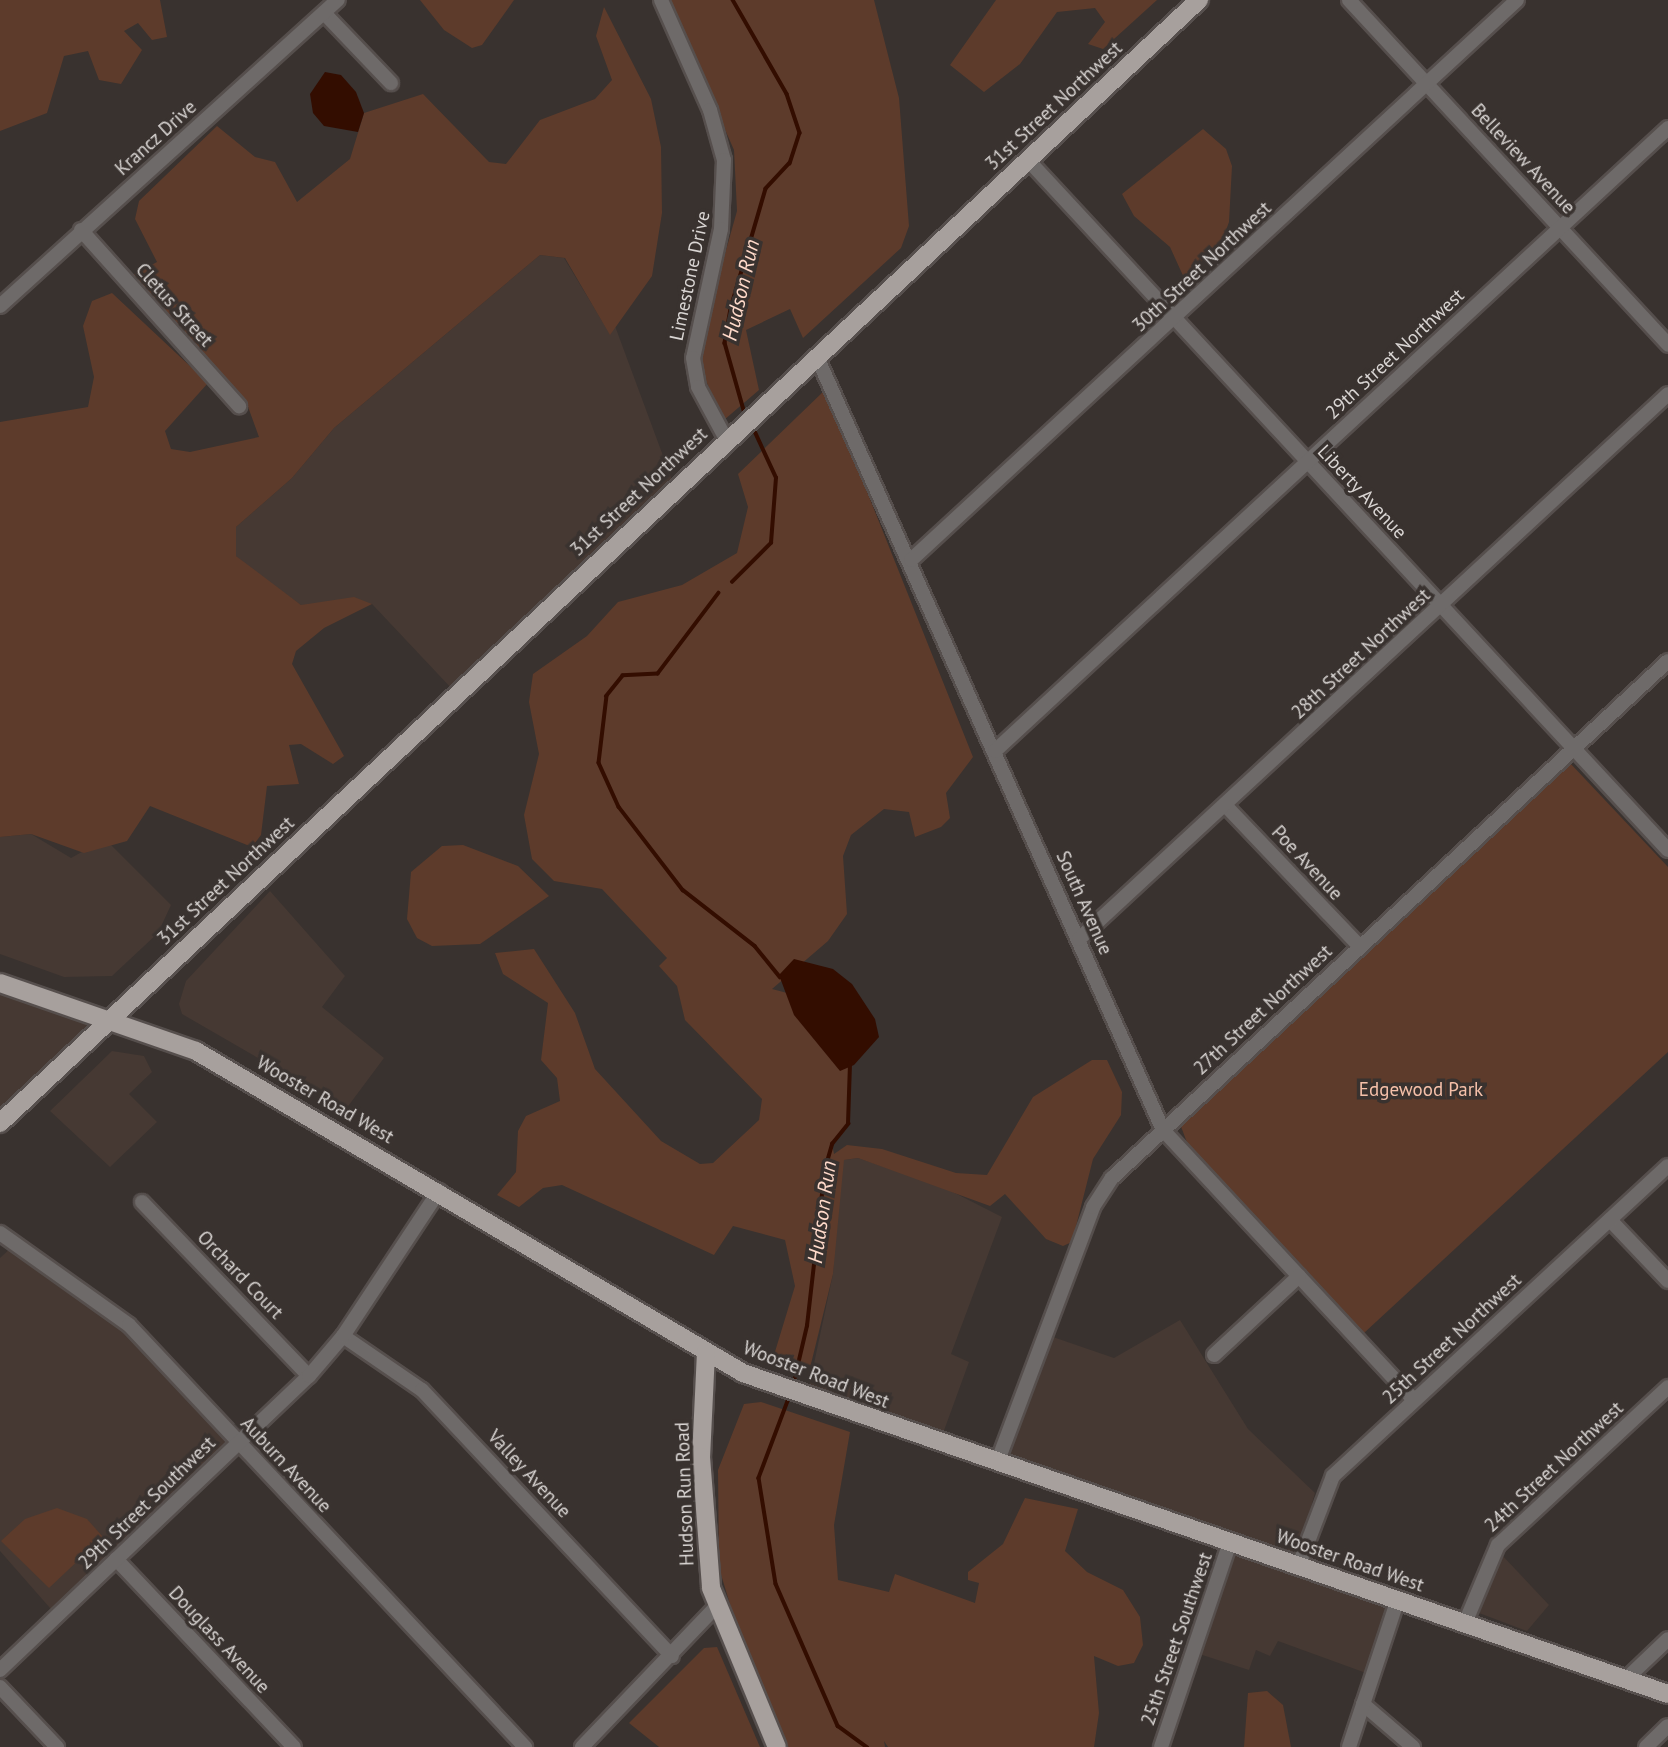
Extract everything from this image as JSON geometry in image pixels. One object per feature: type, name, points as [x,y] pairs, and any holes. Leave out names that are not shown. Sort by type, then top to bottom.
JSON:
[{"type":"main road","name":"31st Street Northwest","points":[[0,1123],[726,439],[1199,0]]},
{"type":"main road","name":"Wooster Road West","points":[[0,983],[111,1019],[196,1051],[439,1191],[706,1352],[769,1383],[1668,1694]]},
{"type":"main road","name":"Hudson Run Road","points":[[706,1352],[703,1507],[716,1607],[777,1747]]},
{"type":"street","name":"Krancz Drive","points":[[0,306],[338,0]]},
{"type":"street","name":"Limestone Drive","points":[[661,0],[710,110],[724,160],[721,229],[693,358],[708,414],[726,439]]},
{"type":"street","name":"Belleview Avenue","points":[[1349,0],[1668,345]]},
{"type":"street","name":"30th Street Northwest","points":[[911,560],[1517,0]]},
{"type":"street","points":[[324,13],[391,83]]},
{"type":"street","name":"29th Street Northwest","points":[[995,751],[1668,128]]},
{"type":"street","name":"Liberty Avenue","points":[[1028,160],[1668,850]]},
{"type":"street","name":"Cletus Street","points":[[81,230],[239,406]]},
{"type":"street","name":"South Avenue","points":[[817,357],[911,560],[1163,1130],[1413,1400]]},
{"type":"street","name":"28th Street Northwest","points":[[1079,939],[1668,394]]},
{"type":"street","name":"27th Street Northwest","points":[[997,1463],[1093,1207],[1112,1178],[1572,748],[1668,662]]},
{"type":"street","name":"Poe Avenue","points":[[1225,804],[1360,947]]},
{"type":"street","name":"25th Street Northwest","points":[[1299,1565],[1325,1485],[1413,1400],[1668,1166]]},
{"type":"street","name":"29th Street Southwest","points":[[0,1670],[309,1376],[343,1336],[439,1191]]},
{"type":"street","name":"Orchard Court","points":[[142,1202],[309,1376]]},
{"type":"street","points":[[1610,1220],[1668,1280]]},
{"type":"street","name":"Auburn Avenue","points":[[0,1233],[41,1267],[112,1309],[525,1747]]},
{"type":"street","points":[[1214,1355],[1299,1276]]},
{"type":"street","name":"Valley Avenue","points":[[343,1336],[422,1390],[672,1656]]},
{"type":"street","name":"24th Street Northwest","points":[[1465,1623],[1498,1545],[1668,1387]]},
{"type":"street","name":"25th Street Southwest","points":[[1161,1747],[1230,1542]]},
{"type":"street","name":"Douglass Avenue","points":[[116,1559],[293,1747]]},
{"type":"street","points":[[1349,1747],[1398,1599]]},
{"type":"street","points":[[582,1747],[716,1607]]},
{"type":"street","points":[[1625,1680],[1668,1639]]},
{"type":"street","points":[[0,1686],[57,1747]]},
{"type":"street","points":[[1363,1704],[1413,1747]]},
{"type":"street","points":[[1646,1747],[1668,1726]]},
{"type":"shaded area","points":[[325,72],[341,75],[356,92],[364,113],[358,132],[324,126],[313,113],[310,94]]},
{"type":"shaded area","points":[[540,255],[564,258],[610,334],[615,326],[672,480],[453,690],[372,604],[301,605],[256,573],[236,556],[236,527],[292,478],[334,428]]},
{"type":"shaded area","points":[[31,834],[71,858],[105,839],[171,905],[158,933],[112,976],[64,977],[0,954],[0,837]]},
{"type":"shaded area","points":[[270,891],[345,976],[322,1007],[384,1058],[346,1109],[182,1014],[179,1004],[186,981]]},
{"type":"shaded area","points":[[794,959],[833,969],[852,984],[875,1019],[879,1037],[854,1065],[840,1071],[794,1015],[779,975]]},
{"type":"shaded area","points":[[0,983],[111,1019],[0,1123]]},
{"type":"shaded area","points":[[112,1051],[144,1056],[152,1072],[129,1094],[157,1122],[110,1167],[50,1111]]},
{"type":"shaded area","points":[[858,1158],[943,1187],[1002,1217],[951,1354],[969,1362],[942,1436],[809,1387],[833,1274],[837,1180],[844,1160]]},
{"type":"shaded area","points":[[13,1246],[83,1289],[239,1443],[57,1616],[0,1551],[0,1258]]},
{"type":"shaded area","points":[[1180,1320],[1248,1429],[1315,1493],[1296,1560],[1000,1462],[1053,1337],[1114,1358]]},
{"type":"shaded area","points":[[1232,1547],[1393,1602],[1366,1673],[1278,1641],[1270,1656],[1256,1650],[1249,1670],[1196,1653]]},
{"type":"shaded area","points":[[1500,1553],[1549,1605],[1527,1631],[1479,1613]]},
{"type":"green space","points":[[0,0],[160,0],[167,37],[152,40],[138,23],[124,31],[142,50],[121,84],[99,80],[88,51],[64,56],[47,113],[0,131]]},
{"type":"green space","points":[[420,0],[514,0],[482,45],[472,48],[444,30]]},
{"type":"green space","points":[[668,0],[874,0],[899,98],[909,226],[901,248],[803,338],[790,309],[746,330],[759,390],[724,420],[701,370],[701,339],[737,211],[734,150]]},
{"type":"green space","points":[[996,0],[1157,0],[1103,49],[1088,44],[1105,22],[1095,8],[1057,12],[1020,64],[984,92],[950,65]]},
{"type":"green space","points":[[604,7],[651,99],[661,147],[662,213],[652,276],[610,335],[565,258],[540,255],[334,428],[292,478],[236,527],[236,556],[301,605],[354,597],[372,604],[324,628],[296,651],[292,664],[344,756],[333,764],[301,744],[289,745],[299,784],[267,786],[261,835],[252,847],[150,806],[127,841],[84,853],[31,834],[0,837],[0,422],[88,407],[94,377],[83,326],[92,301],[112,293],[208,383],[165,431],[171,449],[190,452],[259,437],[247,404],[239,406],[125,279],[157,262],[135,219],[139,201],[217,126],[255,157],[275,162],[297,202],[350,159],[364,113],[423,94],[489,162],[506,164],[540,120],[595,99],[612,80],[596,36]]},
{"type":"green space","points":[[1203,129],[1226,149],[1232,166],[1229,222],[1223,239],[1185,280],[1170,247],[1134,216],[1122,194]]},
{"type":"green space","points":[[826,389],[973,757],[946,793],[950,818],[941,827],[915,837],[909,812],[884,809],[851,835],[843,856],[847,914],[828,941],[772,989],[791,994],[851,1058],[848,1124],[832,1144],[834,1154],[847,1145],[882,1149],[956,1173],[987,1175],[1033,1097],[1092,1060],[1107,1060],[1122,1092],[1121,1115],[1093,1159],[1072,1242],[1063,1246],[1046,1239],[1005,1194],[990,1206],[858,1158],[844,1160],[833,1274],[810,1368],[774,1355],[795,1286],[785,1240],[733,1226],[714,1255],[562,1185],[543,1188],[519,1207],[497,1195],[516,1172],[518,1131],[526,1116],[560,1101],[557,1078],[541,1060],[548,1003],[503,974],[495,953],[534,949],[575,1013],[595,1069],[661,1141],[700,1164],[713,1163],[759,1120],[762,1099],[685,1020],[677,986],[659,966],[667,958],[602,889],[554,881],[532,859],[524,815],[539,754],[529,702],[533,674],[587,636],[618,602],[682,585],[737,553],[748,507],[738,474]]},
{"type":"green space","name":"Edgewood Park","points":[[1570,763],[1668,867],[1668,1052],[1364,1333],[1188,1145],[1180,1124]]},
{"type":"green space","points":[[463,845],[518,866],[549,896],[480,944],[432,946],[417,938],[407,919],[411,872],[442,846]]},
{"type":"green space","points":[[761,1402],[850,1432],[834,1525],[838,1580],[889,1592],[895,1574],[975,1603],[979,1583],[968,1580],[968,1572],[1003,1544],[1025,1498],[1078,1509],[1065,1551],[1087,1572],[1123,1590],[1140,1617],[1143,1645],[1134,1663],[1118,1666],[1094,1656],[1099,1713],[1094,1747],[888,1747],[884,1741],[885,1747],[787,1747],[740,1637],[719,1568],[718,1470],[744,1404]]},
{"type":"green space","points":[[57,1508],[87,1519],[103,1537],[49,1588],[1,1541],[25,1519]]},
{"type":"green space","points":[[717,1647],[760,1747],[659,1747],[629,1723],[704,1648]]},
{"type":"green space","points":[[1267,1691],[1283,1705],[1291,1747],[1244,1747],[1248,1693]]},
{"type":"waterway","name":"Hudson Run","points":[[733,0],[787,94],[800,133],[790,163],[766,189],[731,309],[725,343],[746,417]]},
{"type":"waterway","name":"Hudson Run","points":[[732,582],[771,543],[776,478],[752,426]]},
{"type":"waterway","name":"Hudson Run","points":[[719,593],[658,674],[623,676],[607,696],[599,763],[619,807],[683,890],[755,946],[780,977]]},
{"type":"waterway","name":"Hudson Run","points":[[793,1386],[807,1326],[825,1169],[832,1144],[848,1124],[850,1063]]},
{"type":"waterway","name":"Hudson Run","points":[[790,1396],[759,1478],[776,1584],[838,1726],[867,1747]]}]
